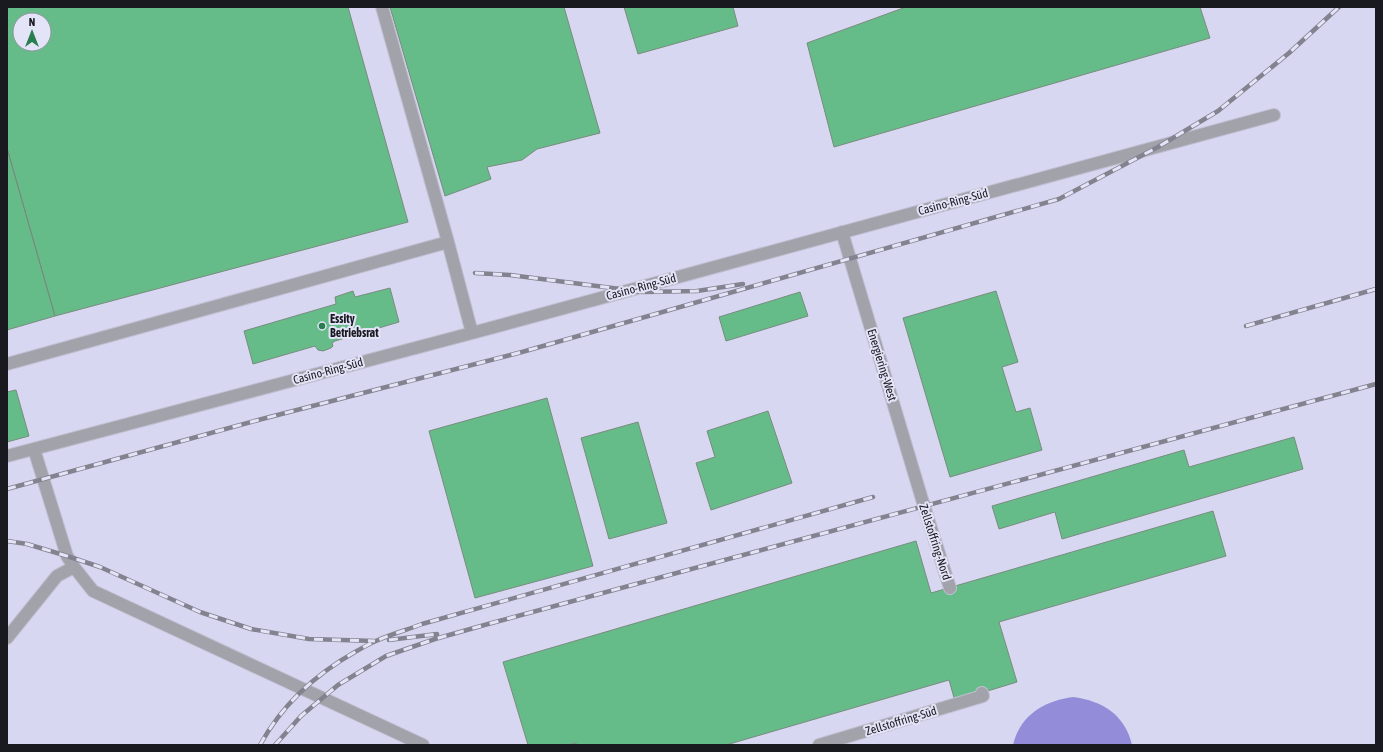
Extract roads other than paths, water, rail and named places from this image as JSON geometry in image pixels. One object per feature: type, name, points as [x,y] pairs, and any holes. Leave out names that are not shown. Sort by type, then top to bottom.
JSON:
[{"type":"lane","points":[[382,7],[472,333]]},
{"type":"lane","name":"Casino-Ring-Süd","points":[[7,456],[472,333],[1274,115]]},
{"type":"lane","name":"Energiering-West","points":[[842,232],[921,497]]},
{"type":"lane","points":[[7,364],[448,242]]},
{"type":"lane","points":[[34,449],[67,556],[93,591],[423,745]]},
{"type":"lane","name":"Zellstoffring-Nord","points":[[921,497],[950,588]]},
{"type":"lane","points":[[7,638],[56,576],[74,567]]},
{"type":"lane","name":"Zellstoffring-Süd","points":[[819,745],[983,695]]},
{"type":"railway","points":[[7,489],[262,419],[522,352],[1059,199],[1158,147],[1218,111],[1289,53],[1339,7]]},
{"type":"railway","points":[[475,273],[510,275],[644,292],[697,291],[743,284]]},
{"type":"railway","points":[[1246,326],[1376,289]]},
{"type":"railway","points":[[275,745],[301,716],[338,685],[386,656],[435,639],[1376,384]]},
{"type":"railway","points":[[260,745],[269,730],[289,704],[301,692],[327,670],[366,646],[382,639],[422,624],[873,497]]},
{"type":"railway","points":[[7,541],[27,544],[100,567],[200,612],[251,629],[309,639],[375,641]]},
{"type":"railway","points":[[389,640],[437,634]]},
{"type":"place","name":"Essity Betriebsrat","points":[[322,326]]}]
